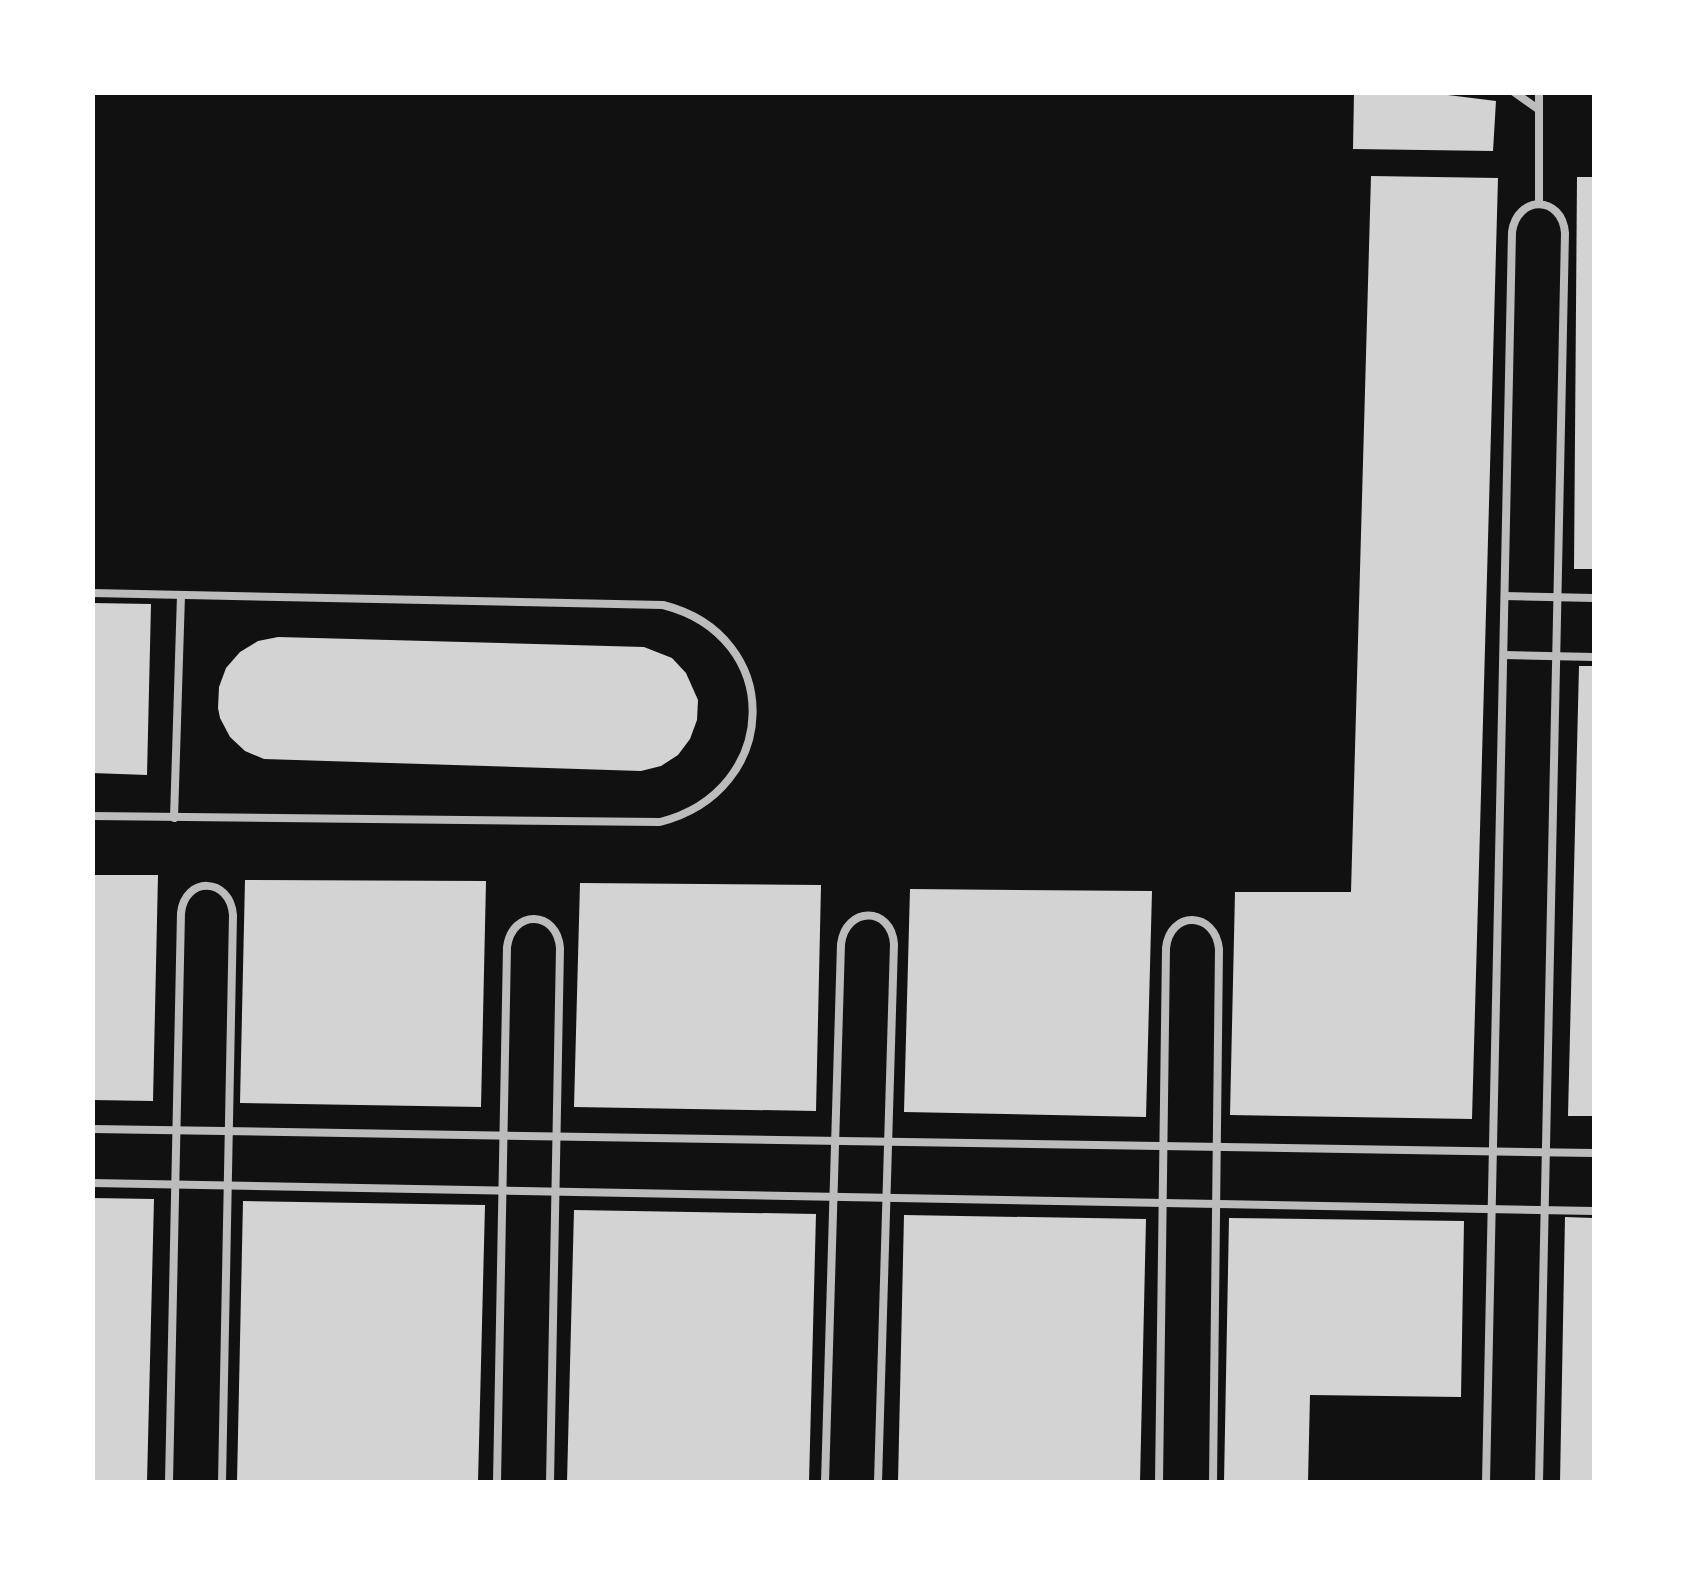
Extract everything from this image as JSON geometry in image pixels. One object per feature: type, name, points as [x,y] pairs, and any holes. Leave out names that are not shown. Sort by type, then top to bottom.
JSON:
[{"type":"lane","points":[[1514,92],[1538,109]]},
{"type":"lane","points":[[1539,92],[1540,204]]},
{"type":"lane","points":[[1486,1482],[1512,232],[1524,209],[1540,204],[1556,210],[1566,233],[1539,1482]]},
{"type":"lane","points":[[92,593],[663,604],[697,617],[725,639],[744,670],[753,705],[743,758],[723,788],[694,810],[660,822],[92,816]]},
{"type":"lane","points":[[174,818],[181,594]]},
{"type":"lane","points":[[1505,596],[1594,598]]},
{"type":"lane","points":[[1504,655],[1594,657]]},
{"type":"lane","points":[[169,1482],[180,914],[185,897],[208,886],[224,892],[232,906],[222,1482]]},
{"type":"lane","points":[[825,1482],[842,935],[852,921],[869,916],[884,922],[894,936],[878,1482]]},
{"type":"lane","points":[[497,1482],[508,938],[518,924],[534,919],[550,925],[560,940],[550,1482]]},
{"type":"lane","points":[[1159,1482],[1167,939],[1177,925],[1193,920],[1209,926],[1218,940],[1212,1482]]},
{"type":"lane","points":[[92,1129],[1594,1153]]},
{"type":"lane","points":[[92,1183],[1594,1211]]},
{"type":"building","points":[[1354,92],[1424,92],[1496,101],[1493,151],[1353,149]]},
{"type":"building","points":[[1371,176],[1498,178],[1472,1119],[1230,1115],[1235,892],[1351,892]]},
{"type":"building","points":[[1577,177],[1594,177],[1594,569],[1574,569]]},
{"type":"building","points":[[92,603],[151,604],[147,775],[92,773]]},
{"type":"building","points":[[278,637],[644,647],[672,658],[686,673],[698,700],[697,720],[678,755],[661,766],[641,771],[264,759],[245,751],[230,737],[220,718],[219,687],[226,668],[240,652],[258,641]]},
{"type":"building","points":[[1579,666],[1594,666],[1594,1116],[1568,1116]]},
{"type":"building","points":[[92,875],[158,875],[153,1101],[92,1100]]},
{"type":"building","points":[[245,880],[486,881],[481,1107],[240,1103]]},
{"type":"building","points":[[580,883],[821,885],[816,1111],[574,1107]]},
{"type":"building","points":[[910,889],[1152,891],[1146,1117],[904,1112]]},
{"type":"building","points":[[92,1198],[154,1199],[147,1482],[92,1482]]},
{"type":"building","points":[[243,1201],[485,1205],[478,1482],[237,1482]]},
{"type":"building","points":[[574,1210],[816,1214],[809,1482],[567,1482]]},
{"type":"building","points":[[904,1215],[1146,1219],[1140,1482],[898,1482]]},
{"type":"building","points":[[1565,1217],[1594,1218],[1594,1482],[1560,1482]]},
{"type":"building","points":[[1229,1218],[1464,1221],[1461,1397],[1310,1395],[1308,1482],[1224,1482]]}]
